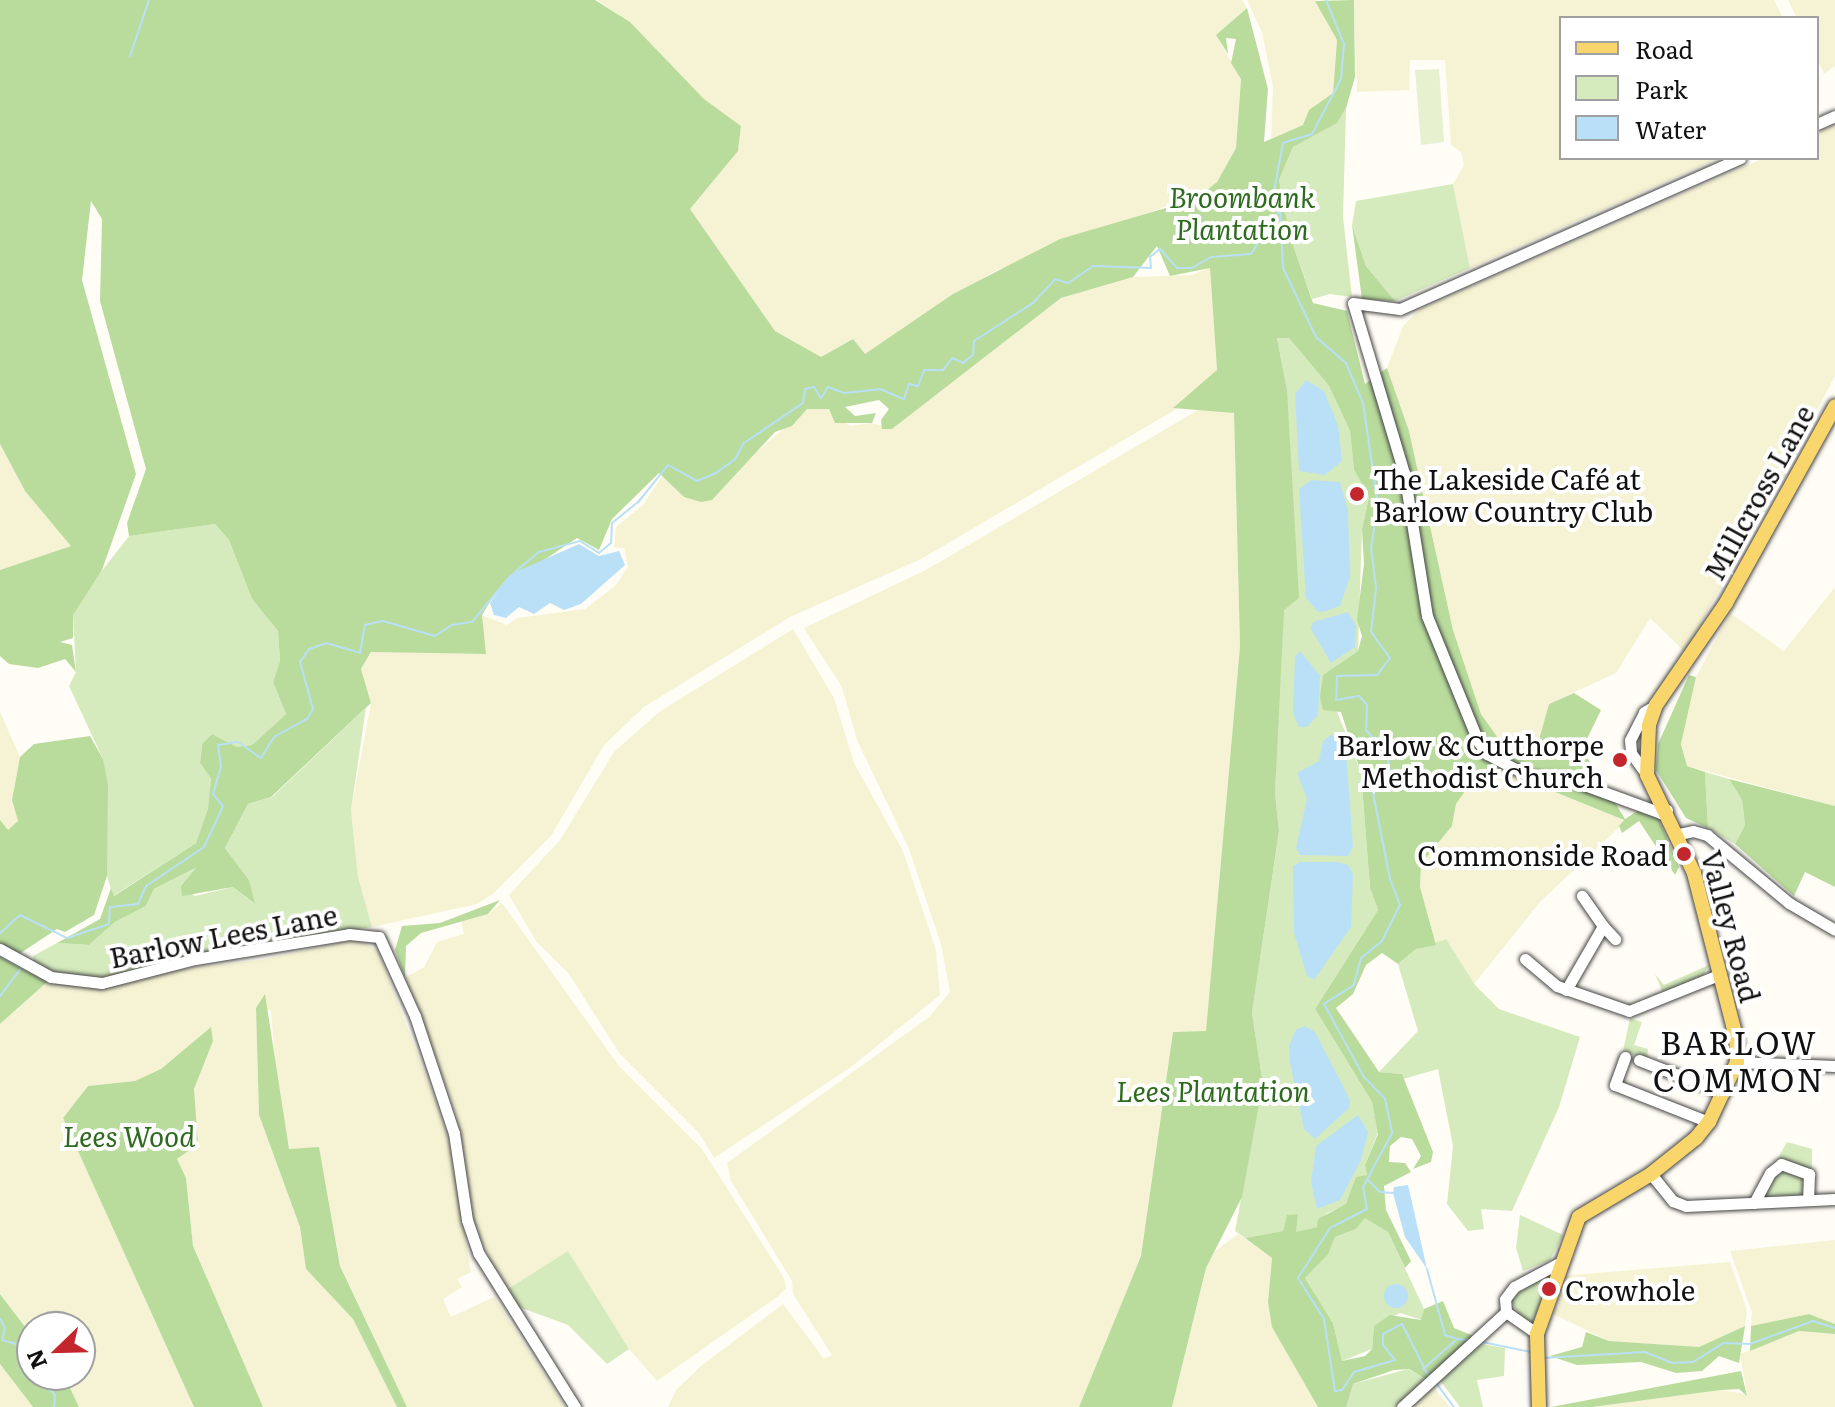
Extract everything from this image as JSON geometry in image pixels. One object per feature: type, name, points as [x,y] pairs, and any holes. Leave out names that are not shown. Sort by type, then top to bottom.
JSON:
[{"type":"main road","name":"Millcross Lane","points":[[1726,603],[1835,406]]},
{"type":"main road","name":"Valley Road","points":[[1726,603],[1656,705],[1646,747],[1647,775],[1679,834],[1706,914],[1716,976],[1736,1037],[1737,1062]]},
{"type":"main road","points":[[1539,1407],[1537,1334],[1559,1263],[1588,1208],[1651,1174],[1709,1122],[1737,1062]]},
{"type":"street","points":[[1667,810],[1661,813],[1571,780],[1531,777],[1487,754],[1478,741],[1427,616],[1404,473],[1353,303],[1400,309],[1735,160]]},
{"type":"street","points":[[1679,834],[1693,831],[1707,835],[1789,903],[1835,930]]},
{"type":"street","points":[[1582,896],[1615,939]]},
{"type":"street","points":[[1566,990],[1603,926]]},
{"type":"street","name":"Barlow Lees Lane","points":[[0,949],[51,977],[102,983],[195,959],[349,934],[379,937],[415,1016],[454,1133],[467,1220],[479,1254],[575,1407]]},
{"type":"street","points":[[1525,959],[1566,990],[1629,1011],[1716,976]]},
{"type":"street","points":[[1625,1057],[1615,1085],[1709,1122]]},
{"type":"street","points":[[1639,1060],[1724,1093]]},
{"type":"street","points":[[1737,1062],[1835,1066]]},
{"type":"street","points":[[1754,1203],[1770,1173],[1781,1164],[1809,1174],[1808,1200]]},
{"type":"street","points":[[1651,1174],[1673,1201],[1686,1206],[1835,1199]]},
{"type":"street","points":[[1506,1312],[1505,1299],[1514,1287],[1559,1263]]},
{"type":"street","points":[[1506,1312],[1537,1334]]},
{"type":"street","points":[[1402,1407],[1506,1312]]},
{"type":"shaded area","points":[[597,0],[1242,0],[1247,8],[1216,35],[1241,79],[1236,148],[1217,182],[1206,191],[993,272],[865,355],[853,339],[821,357],[775,331],[690,209],[738,151],[741,126],[704,99],[630,22]]},
{"type":"shaded area","points":[[1247,0],[1316,0],[1337,40],[1333,93],[1309,110],[1303,125],[1271,139],[1273,87],[1262,32]]},
{"type":"shaded area","points":[[1354,0],[1774,0],[1782,16],[1559,16],[1559,160],[1714,160],[1470,268],[1453,184],[1464,165],[1461,152],[1451,145],[1445,60],[1410,60],[1409,90],[1357,92]]},
{"type":"shaded area","points":[[1788,0],[1835,0],[1835,66],[1824,74],[1819,63],[1819,16],[1796,16]]},
{"type":"shaded area","points":[[1835,125],[1835,376],[1805,433],[1685,652],[1650,618],[1616,673],[1549,704],[1540,740],[1520,744],[1498,738],[1481,714],[1453,630],[1409,431],[1387,368],[1403,326],[1420,309],[1759,160],[1819,160],[1819,132]]},
{"type":"shaded area","points":[[1210,267],[1217,370],[1178,408],[921,559],[790,617],[644,707],[604,745],[551,836],[494,893],[477,904],[372,927],[358,877],[351,810],[371,703],[361,669],[372,652],[485,654],[482,615],[507,625],[517,618],[585,609],[615,586],[628,567],[624,548],[614,547],[616,527],[643,505],[662,476],[684,497],[747,460],[807,409],[829,409],[850,426],[872,423],[892,429],[1061,298],[1133,277],[1192,275]]},
{"type":"shaded area","points":[[1198,410],[1234,412],[1240,646],[1206,1032],[1173,1032],[1141,1256],[1079,1407],[668,1407],[676,1390],[701,1366],[783,1304],[824,1359],[832,1355],[793,1294],[792,1281],[731,1181],[727,1163],[929,1017],[950,992],[941,944],[909,849],[857,740],[842,687],[804,628],[926,570]]},
{"type":"shaded area","points":[[0,444],[25,491],[72,546],[0,570]]},
{"type":"shaded area","points":[[1835,587],[1835,806],[1687,766],[1681,743],[1696,677],[1730,613],[1784,651]]},
{"type":"shaded area","points":[[793,629],[834,698],[854,763],[903,851],[936,950],[940,995],[851,1067],[714,1158],[699,1133],[620,1054],[569,974],[536,941],[509,895],[560,840],[614,752],[659,712]]},
{"type":"shaded area","points":[[0,712],[20,757],[12,800],[18,821],[8,831],[0,820]]},
{"type":"shaded area","points":[[1495,768],[1626,821],[1540,902],[1474,984],[1446,940],[1436,945],[1420,887],[1421,864],[1452,826],[1456,804],[1477,774]]},
{"type":"shaded area","points":[[502,903],[619,1066],[702,1149],[784,1278],[786,1288],[777,1297],[657,1381],[629,1349],[568,1252],[505,1291],[472,1219],[456,1112],[405,978],[424,967],[437,942],[464,934],[461,921],[488,914]]},
{"type":"shaded area","points":[[357,939],[378,951],[448,1134],[471,1272],[457,1279],[462,1287],[443,1299],[451,1317],[494,1297],[565,1407],[407,1407],[340,1265],[319,1147],[289,1150],[278,1101],[271,1010],[256,1008],[259,1115],[300,1227],[306,1269],[353,1319],[397,1407],[263,1407],[193,1246],[186,1178],[177,1159],[194,1123],[194,1089],[213,1041],[211,1027],[161,1069],[135,1081],[88,1086],[63,1118],[194,1407],[79,1407],[72,1391],[96,1391],[96,1311],[16,1311],[16,1315],[0,1294],[0,1024],[47,982],[102,988],[178,969],[260,960]]},
{"type":"shaded area","points":[[1238,1234],[1272,1258],[1268,1302],[1318,1407],[1172,1407],[1206,1268],[1214,1252]]},
{"type":"shaded area","points":[[1835,1240],[1835,1324],[1809,1314],[1751,1326],[1752,1312],[1730,1251]]},
{"type":"shaded area","points":[[1730,1262],[1747,1310],[1745,1326],[1699,1347],[1609,1341],[1553,1314],[1559,1306],[1560,1276]]},
{"type":"shaded area","points":[[1799,1331],[1835,1334],[1835,1407],[1592,1407],[1721,1390],[1747,1394],[1740,1354]]},
{"type":"shaded area","points":[[0,1364],[16,1385],[16,1391],[21,1391],[33,1407],[0,1407]]},
{"type":"shaded area","points":[[1432,1386],[1450,1407],[1410,1407]]},
{"type":"green space","points":[[0,0],[595,0],[630,22],[704,99],[741,126],[738,151],[690,209],[775,331],[821,357],[853,339],[865,354],[953,294],[1060,239],[1176,205],[1206,191],[1217,182],[1236,148],[1241,79],[1231,63],[1236,39],[1226,38],[1228,54],[1216,35],[1247,8],[1268,89],[1264,142],[1303,125],[1309,110],[1333,93],[1337,40],[1315,1],[1354,0],[1355,77],[1346,108],[1337,123],[1293,147],[1279,180],[1290,236],[1313,303],[1347,311],[1365,384],[1387,368],[1409,431],[1453,630],[1481,714],[1498,738],[1520,744],[1539,740],[1549,704],[1574,693],[1601,710],[1582,749],[1625,819],[1642,808],[1658,817],[1679,867],[1675,875],[1639,821],[1622,833],[1619,826],[1624,820],[1496,768],[1477,774],[1456,804],[1452,826],[1421,864],[1420,887],[1436,945],[1416,949],[1398,964],[1382,953],[1366,965],[1353,994],[1336,1008],[1379,1072],[1402,1074],[1433,1152],[1431,1162],[1413,1169],[1421,1156],[1412,1139],[1401,1137],[1390,1146],[1389,1162],[1405,1163],[1411,1172],[1384,1186],[1386,1210],[1411,1261],[1405,1268],[1388,1232],[1365,1218],[1356,1229],[1335,1237],[1328,1255],[1305,1278],[1333,1323],[1342,1361],[1365,1356],[1372,1349],[1374,1326],[1390,1315],[1421,1320],[1424,1309],[1443,1301],[1454,1328],[1476,1337],[1427,1380],[1409,1369],[1394,1370],[1353,1384],[1346,1407],[1318,1407],[1272,1327],[1268,1302],[1272,1258],[1245,1238],[1283,1231],[1287,1215],[1298,1214],[1296,1232],[1317,1227],[1318,1219],[1346,1204],[1356,1177],[1367,1175],[1365,1165],[1378,1134],[1372,1102],[1315,1009],[1378,910],[1370,888],[1361,773],[1341,712],[1323,710],[1320,697],[1323,675],[1358,651],[1362,636],[1357,620],[1364,564],[1362,529],[1369,497],[1354,470],[1350,431],[1329,386],[1289,338],[1277,338],[1287,390],[1299,598],[1284,610],[1275,793],[1279,831],[1252,1013],[1263,1084],[1242,1197],[1206,1268],[1172,1407],[1079,1407],[1141,1256],[1173,1032],[1206,1031],[1240,646],[1234,413],[1173,408],[1217,370],[1210,268],[1170,276],[1157,246],[1133,277],[1061,298],[892,429],[882,429],[881,420],[889,409],[879,400],[845,407],[855,416],[876,413],[872,423],[835,423],[829,409],[807,409],[792,426],[775,432],[712,500],[701,502],[684,497],[659,473],[612,519],[599,550],[577,538],[496,592],[482,615],[486,654],[371,652],[361,669],[371,703],[271,797],[248,804],[225,848],[249,880],[255,904],[233,887],[182,896],[181,886],[196,868],[154,889],[146,906],[115,922],[89,945],[57,943],[100,919],[111,888],[114,896],[196,843],[208,809],[211,779],[200,763],[202,744],[212,734],[237,747],[252,745],[286,714],[273,682],[280,661],[278,631],[252,599],[229,540],[215,524],[129,536],[127,523],[146,469],[100,301],[102,219],[91,201],[82,280],[136,474],[102,570],[73,615],[73,638],[60,642],[72,645],[76,672],[65,659],[38,668],[9,664],[0,656],[0,570],[71,546],[25,491],[0,444]]},
{"type":"green space","points":[[1439,69],[1444,142],[1421,145],[1415,70]]},
{"type":"green space","points":[[1346,108],[1343,217],[1352,297],[1330,294],[1312,299],[1290,236],[1279,180],[1293,147],[1336,123]]},
{"type":"green space","points":[[1453,184],[1470,268],[1395,301],[1366,266],[1352,225],[1356,201]]},
{"type":"green space","points":[[1352,225],[1366,266],[1395,301],[1362,299]]},
{"type":"green space","points":[[1277,338],[1289,338],[1329,386],[1350,431],[1354,470],[1369,497],[1362,529],[1358,651],[1323,675],[1361,773],[1370,888],[1378,910],[1315,1009],[1372,1102],[1378,1132],[1365,1165],[1367,1175],[1346,1205],[1327,1213],[1317,1227],[1295,1233],[1298,1214],[1287,1215],[1283,1231],[1245,1238],[1235,1231],[1263,1084],[1252,1013],[1279,831],[1275,793],[1287,390]]},
{"type":"green space","points":[[215,524],[229,540],[252,599],[278,631],[280,661],[273,682],[286,714],[252,745],[237,747],[212,734],[202,744],[200,763],[211,779],[209,809],[196,843],[113,896],[107,876],[103,759],[69,686],[76,672],[73,615],[80,599],[129,536]]},
{"type":"green space","points":[[1689,675],[1696,677],[1681,744],[1687,766],[1705,772],[1708,828],[1686,818],[1656,770],[1658,744]]},
{"type":"green space","points":[[366,708],[351,810],[358,877],[372,927],[179,957],[100,979],[63,977],[34,963],[33,956],[57,943],[89,945],[115,922],[146,906],[154,889],[197,868],[181,886],[195,896],[233,887],[253,903],[249,880],[225,848],[248,804],[272,797]]},
{"type":"green space","points":[[90,736],[103,759],[108,785],[107,876],[94,915],[65,932],[57,929],[19,954],[0,943],[0,820],[8,830],[18,821],[12,800],[20,757],[34,744]]},
{"type":"green space","points":[[1705,772],[1729,779],[1742,800],[1745,825],[1735,844],[1708,828]]},
{"type":"green space","points":[[1729,779],[1835,806],[1835,887],[1805,872],[1794,896],[1735,844],[1745,825],[1742,800]]},
{"type":"green space","points":[[500,900],[488,914],[421,933],[406,946],[405,978],[395,950],[402,926],[440,923]]},
{"type":"green space","points":[[1446,939],[1475,985],[1499,1009],[1580,1037],[1559,1107],[1512,1211],[1481,1209],[1484,1229],[1468,1231],[1447,1204],[1453,1146],[1438,1069],[1403,1079],[1402,1074],[1379,1072],[1418,1031],[1398,964],[1416,949]]},
{"type":"green space","points":[[0,957],[47,982],[0,1024]]},
{"type":"green space","points":[[1709,965],[1703,976],[1663,993],[1655,974],[1664,985]]},
{"type":"green space","points":[[265,994],[289,1149],[319,1147],[340,1266],[407,1407],[397,1407],[353,1319],[306,1269],[300,1227],[259,1115],[256,1008]]},
{"type":"green space","points":[[1630,1018],[1642,1022],[1634,1045],[1648,1049],[1647,1060],[1623,1051]]},
{"type":"green space","name":"Lees Wood","points":[[211,1027],[213,1041],[194,1089],[198,1144],[177,1159],[186,1178],[193,1246],[263,1407],[194,1407],[63,1118],[88,1086],[135,1081],[161,1069]]},
{"type":"green space","points":[[1787,1142],[1812,1149],[1812,1170],[1775,1163]]},
{"type":"green space","points":[[1781,1168],[1803,1174],[1802,1196],[1765,1197]]},
{"type":"green space","points":[[1520,1215],[1563,1235],[1550,1260],[1523,1271],[1516,1248]]},
{"type":"green space","points":[[1365,1217],[1388,1232],[1424,1309],[1422,1320],[1400,1313],[1374,1326],[1372,1349],[1342,1361],[1333,1323],[1305,1278],[1328,1255],[1335,1237],[1356,1229]]},
{"type":"green space","points":[[568,1251],[629,1349],[607,1364],[568,1325],[511,1304],[505,1291]]},
{"type":"green space","points":[[1542,1276],[1548,1284],[1532,1324],[1518,1314],[1511,1299]]},
{"type":"green space","points":[[0,1294],[16,1315],[16,1385],[0,1364]]},
{"type":"green space","points":[[1809,1314],[1835,1324],[1835,1334],[1799,1331],[1750,1351],[1751,1326]]},
{"type":"green space","points":[[1745,1326],[1739,1363],[1719,1356],[1702,1371],[1676,1373],[1641,1362],[1577,1365],[1550,1356],[1582,1347],[1586,1332],[1609,1341],[1699,1347]]},
{"type":"green space","points":[[1481,1344],[1505,1348],[1504,1376],[1477,1380],[1483,1407],[1460,1407],[1439,1379]]},
{"type":"green space","points":[[1408,1369],[1427,1380],[1395,1407],[1346,1407],[1347,1388],[1353,1384]]},
{"type":"green space","points":[[1741,1371],[1747,1396],[1739,1389],[1721,1390],[1592,1407],[1551,1407]]},
{"type":"green space","points":[[21,1391],[72,1391],[79,1407],[33,1407]]},
{"type":"water","points":[[1306,380],[1324,391],[1338,425],[1342,461],[1325,475],[1299,471],[1295,394]]},
{"type":"water","points":[[1311,480],[1340,482],[1348,511],[1350,577],[1340,606],[1318,612],[1306,598],[1299,489]]},
{"type":"water","points":[[579,544],[599,556],[619,551],[625,565],[581,604],[564,610],[550,603],[534,614],[519,607],[506,618],[494,615],[490,603],[511,574]]},
{"type":"water","points":[[1348,612],[1356,626],[1355,647],[1331,663],[1311,629],[1313,622]]},
{"type":"water","points":[[1300,651],[1320,676],[1318,715],[1307,727],[1299,727],[1293,713],[1295,657]]},
{"type":"water","points":[[1331,735],[1345,739],[1353,847],[1348,856],[1300,855],[1296,848],[1307,799],[1297,773],[1319,761],[1323,741]]},
{"type":"water","points":[[1300,862],[1337,862],[1348,865],[1353,874],[1351,927],[1314,980],[1307,976],[1294,933],[1293,866]]},
{"type":"water","points":[[1305,1026],[1315,1032],[1350,1100],[1349,1108],[1315,1139],[1304,1129],[1290,1062],[1289,1046],[1296,1030]]},
{"type":"water","points":[[1358,1115],[1368,1132],[1361,1160],[1340,1200],[1317,1209],[1311,1182],[1316,1146]]},
{"type":"water","points":[[1408,1185],[1427,1269],[1405,1237],[1393,1193],[1394,1187]]},
{"type":"water","points":[[1391,1284],[1401,1284],[1408,1291],[1408,1301],[1401,1308],[1391,1308],[1384,1301],[1384,1291]]},
{"type":"waterway","points":[[130,56],[149,0]]},
{"type":"waterway","points":[[1326,0],[1344,44],[1341,79],[1312,134],[1283,143],[1274,191],[1280,209],[1283,268],[1316,337],[1346,363],[1363,403],[1378,506],[1371,547],[1376,588],[1371,632],[1390,658],[1377,675],[1337,676],[1336,700],[1359,696],[1367,705],[1366,730],[1387,754],[1392,786],[1372,788],[1390,879],[1400,905],[1382,941],[1361,958],[1354,985],[1324,1004],[1364,1077],[1385,1099],[1392,1133],[1363,1187],[1367,1209],[1330,1228],[1298,1278],[1324,1319],[1335,1391],[1342,1390],[1354,1372],[1395,1360],[1383,1345],[1383,1334],[1402,1324],[1429,1377]]},
{"type":"waterway","points":[[515,572],[539,552],[580,541],[599,553],[611,543],[612,523],[639,501],[668,465],[697,481],[716,473],[735,459],[744,443],[803,403],[805,389],[814,387],[821,398],[828,387],[844,393],[880,389],[904,399],[909,384],[918,386],[924,370],[943,370],[952,358],[963,363],[973,355],[974,341],[1033,303],[1055,279],[1068,283],[1093,266],[1151,268],[1150,257],[1160,249],[1177,268],[1192,268],[1211,257],[1251,254],[1280,210]]},
{"type":"waterway","points":[[0,933],[20,915],[67,938],[109,924],[110,907],[138,904],[146,886],[204,847],[223,806],[213,794],[221,766],[218,745],[238,742],[261,758],[274,737],[307,719],[313,709],[300,662],[309,649],[326,643],[360,653],[365,625],[383,621],[435,636],[452,625],[472,622],[510,576]]},
{"type":"waterway","points":[[0,996],[21,968]]},
{"type":"waterway","points":[[1368,1180],[1380,1192],[1393,1193]]},
{"type":"waterway","points":[[1427,1269],[1445,1335],[1455,1338]]},
{"type":"waterway","points":[[0,1319],[5,1328],[2,1340],[16,1344]]},
{"type":"waterway","points":[[1543,1358],[1645,1352],[1672,1363],[1693,1362],[1724,1343],[1750,1344],[1813,1321],[1835,1328]]},
{"type":"waterway","points":[[1423,1369],[1457,1339],[1468,1340]]},
{"type":"waterway","points":[[1482,1342],[1531,1352]]},
{"type":"waterway","points":[[1437,1384],[1454,1407]]},
{"type":"waterway","points":[[51,1391],[55,1395],[54,1407]]},
{"type":"place","name":"The Lakeside Café at Barlow Country Club","points":[[1357,494]]},
{"type":"place","name":"Barlow & Cutthorpe Methodist Church","points":[[1620,760]]},
{"type":"place","name":"Commonside Road","points":[[1684,854]]},
{"type":"place","name":"Crowhole","points":[[1549,1289]]},
{"type":"district","name":"BARLOW COMMON","points":[[1739,1060]]},
{"type":"park label","name":"Broombank Plantation","points":[[1242,212]]},
{"type":"park label","name":"Lees Plantation","points":[[1213,1090]]}]
